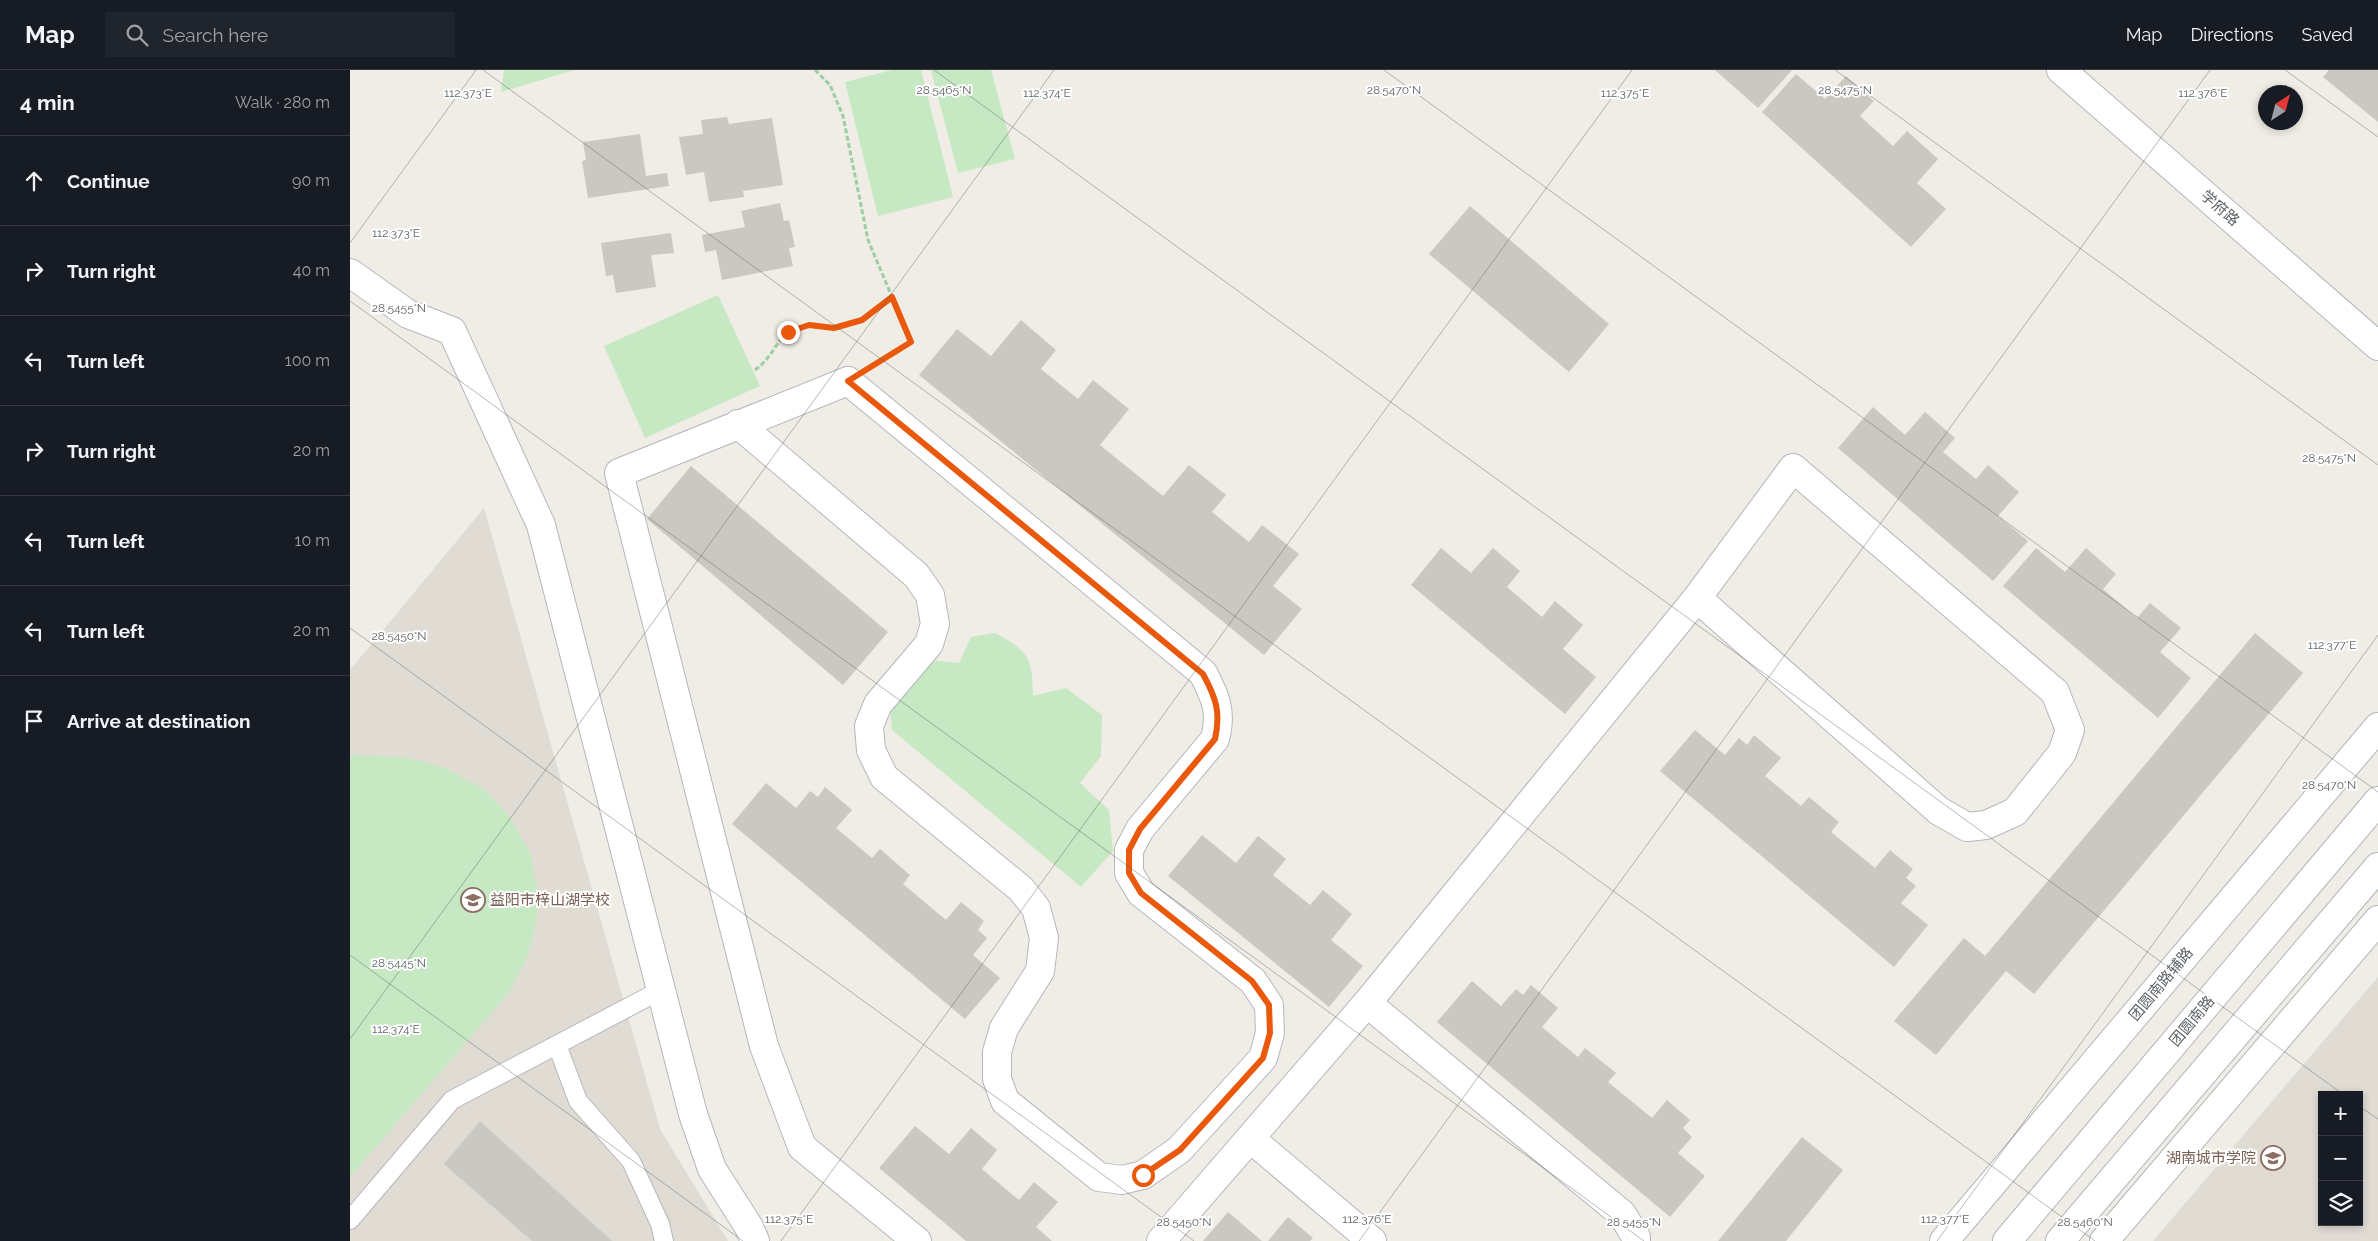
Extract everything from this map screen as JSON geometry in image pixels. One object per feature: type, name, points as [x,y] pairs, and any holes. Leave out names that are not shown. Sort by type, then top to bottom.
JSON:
[{"type":"street","name":"学府路","points":[[2061,70],[2378,346]]},
{"type":"street","points":[[350,273],[408,314],[452,331],[541,524],[693,1114],[712,1169],[749,1227],[755,1241]]},
{"type":"street","points":[[738,424],[916,575],[930,595],[935,624],[929,644],[878,704],[869,726],[871,750],[884,777],[1020,889],[1036,908],[1044,938],[1040,971],[1004,1028],[997,1052],[997,1079],[1005,1102],[1099,1177],[1122,1180],[1143,1175],[1180,1150],[1263,1058],[1270,1033],[1269,1005],[1252,981],[1141,893],[1129,873],[1129,850],[1140,829],[1215,739],[1219,721],[1214,695],[1203,674],[848,381],[738,424],[619,473],[764,1046],[802,1147],[909,1239]]},
{"type":"street","points":[[1161,1241],[1367,1003],[1697,598],[1794,468],[2055,692],[2070,730],[2062,753],[2015,812],[1986,825],[1967,827],[1939,811],[1697,598]]},
{"type":"street","name":"团圆南路辅路","points":[[1944,1241],[2378,726]]},
{"type":"street","name":"团圆南路","points":[[2007,1241],[2378,801]]},
{"type":"street","points":[[2067,1239],[2378,867]]},
{"type":"street","points":[[2104,1241],[2378,920]]},
{"type":"street","points":[[1367,1003],[1622,1214],[1636,1237],[1636,1241]]},
{"type":"street","points":[[1251,1139],[1372,1241]]},
{"type":"lane","points":[[350,1220],[452,1100],[661,990]]},
{"type":"lane","points":[[557,1045],[578,1101],[631,1161],[660,1224],[664,1241]]},
{"type":"path","points":[[815,70],[830,86],[842,116],[868,240],[911,342],[848,381]]},
{"type":"path","points":[[755,370],[766,362],[788,332],[809,325],[834,328],[862,320],[892,297]]},
{"type":"shaded area","name":"益阳市梓山湖学校","points":[[484,508],[660,1129],[728,1241],[350,1241],[350,670]]},
{"type":"shaded area","name":"湖南城市学院","points":[[2378,977],[2378,1241],[2153,1241]]},
{"type":"green space","points":[[504,70],[574,70],[501,92]]},
{"type":"green space","points":[[892,70],[921,70],[953,197],[878,216],[845,82]]},
{"type":"green space","points":[[931,70],[991,70],[1015,159],[958,173]]},
{"type":"green space","points":[[718,295],[760,386],[645,438],[604,346]]},
{"type":"green space","points":[[995,633],[1016,645],[1027,657],[1032,672],[1033,696],[1066,688],[1102,715],[1101,756],[1080,783],[1109,810],[1113,851],[1081,887],[892,730],[890,708],[931,660],[959,663],[971,637]]},
{"type":"green space","points":[[350,756],[404,757],[443,767],[485,790],[509,816],[531,854],[536,885],[537,918],[528,956],[508,994],[350,1177]]},
{"type":"building","points":[[1715,70],[1792,70],[1758,108]]},
{"type":"building","points":[[2329,70],[2378,70],[2378,122],[2323,77]]},
{"type":"building","points":[[1796,74],[1825,99],[1846,76],[1874,101],[1860,116],[1893,146],[1907,131],[1938,159],[1917,183],[1946,209],[1911,247],[1762,112]]},
{"type":"building","points":[[727,117],[729,124],[772,118],[783,185],[743,191],[744,197],[709,202],[704,172],[686,175],[679,137],[703,134],[701,120]]},
{"type":"building","points":[[640,134],[646,176],[667,173],[669,186],[588,198],[582,161],[586,160],[583,142]]},
{"type":"building","points":[[780,203],[784,221],[789,220],[795,247],[789,248],[793,266],[722,280],[716,250],[705,252],[702,235],[745,227],[741,211]]},
{"type":"building","points":[[1470,206],[1609,324],[1569,372],[1429,254]]},
{"type":"building","points":[[671,233],[674,253],[651,255],[656,287],[616,293],[613,275],[606,276],[601,243]]},
{"type":"building","points":[[1021,320],[1056,350],[1041,369],[1078,399],[1093,380],[1129,409],[1100,445],[1163,496],[1189,465],[1226,495],[1212,512],[1249,542],[1262,525],[1299,554],[1273,586],[1302,609],[1264,655],[919,375],[957,329],[991,356]]},
{"type":"building","points":[[1873,407],[1905,435],[1925,412],[1955,438],[1943,452],[1976,479],[1988,465],[2019,492],[1998,516],[2028,541],[1993,581],[1838,448]]},
{"type":"building","points":[[691,466],[888,632],[843,685],[647,519]]},
{"type":"building","points":[[1441,548],[1471,573],[1493,548],[1520,571],[1507,587],[1542,617],[1555,601],[1583,625],[1563,649],[1596,677],[1565,714],[1411,585]]},
{"type":"building","points":[[2036,548],[2065,572],[2086,548],[2116,574],[2103,589],[2137,618],[2150,603],[2181,628],[2160,652],[2191,678],[2158,718],[2003,586]]},
{"type":"building","points":[[2255,633],[2303,673],[2034,994],[2006,971],[1936,1055],[1894,1021],[1964,938],[1985,956]]},
{"type":"building","points":[[1695,730],[1725,755],[1739,738],[1747,745],[1754,735],[1781,758],[1765,776],[1801,806],[1809,797],[1839,822],[1831,832],[1875,868],[1890,850],[1913,869],[1906,878],[1916,886],[1901,903],[1928,925],[1894,967],[1660,771]]},
{"type":"building","points":[[766,783],[796,808],[810,791],[818,797],[825,787],[852,810],[836,828],[872,858],[880,849],[910,875],[903,884],[946,920],[961,902],[984,921],[978,930],[987,938],[973,955],[1000,978],[965,1019],[732,824]]},
{"type":"building","points":[[1202,835],[1236,863],[1258,836],[1286,859],[1273,875],[1310,905],[1323,890],[1352,914],[1331,940],[1363,966],[1329,1007],[1168,876]]},
{"type":"building","points":[[1472,981],[1501,1006],[1516,989],[1523,995],[1531,985],[1558,1008],[1542,1027],[1578,1057],[1585,1048],[1616,1073],[1608,1082],[1652,1118],[1667,1100],[1690,1120],[1683,1128],[1692,1137],[1678,1153],[1705,1176],[1670,1217],[1437,1022]]},
{"type":"building","points":[[480,1121],[612,1241],[532,1241],[444,1164]]},
{"type":"building","points":[[915,1126],[949,1154],[971,1128],[997,1150],[982,1169],[1019,1200],[1034,1182],[1058,1202],[1036,1227],[1052,1241],[966,1241],[879,1168]]},
{"type":"building","points":[[1802,1137],[1843,1170],[1786,1241],[1718,1241]]},
{"type":"building","points":[[1228,1212],[1262,1241],[1203,1241]]},
{"type":"building","points":[[1288,1217],[1313,1238],[1310,1241],[1268,1241]]},
{"type":"place","name":"益阳市梓山湖学校","points":[[473,900]]},
{"type":"place","name":"湖南城市学院","points":[[2273,1158]]},
{"type":"route","points":[[788,332],[809,325],[834,328],[862,320],[892,297],[911,342],[848,381],[1203,674],[1214,695],[1219,721],[1215,739],[1140,829],[1129,850],[1129,873],[1141,893],[1252,981],[1269,1005],[1270,1033],[1263,1058],[1180,1150],[1143,1175]]}]
